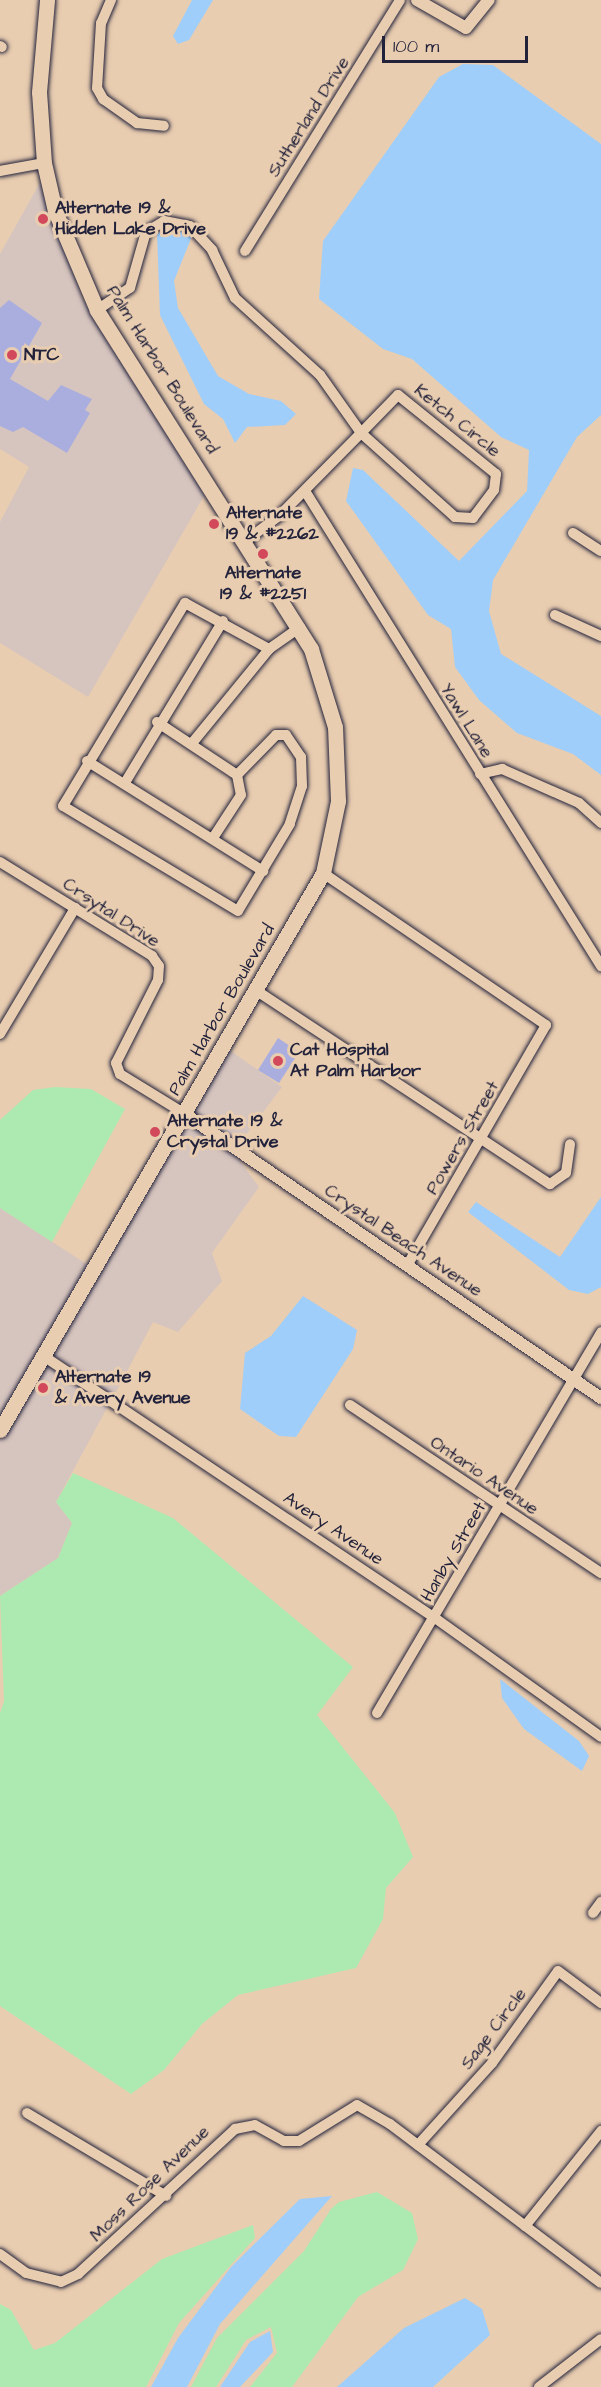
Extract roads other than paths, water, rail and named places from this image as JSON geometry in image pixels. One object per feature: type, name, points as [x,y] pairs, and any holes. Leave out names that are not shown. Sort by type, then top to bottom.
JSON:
[{"type":"main road","name":"Palm Harbor Boulevard","points":[[0,1430],[257,991],[323,873],[338,801],[338,753],[323,677],[300,627],[247,540],[98,310],[59,221],[44,163],[39,92],[47,0]]},
{"type":"street","points":[[111,0],[101,23],[97,87],[102,99],[137,123],[164,126]]},
{"type":"street","name":"Sutherland Drive","points":[[245,251],[400,0]]},
{"type":"street","points":[[417,0],[466,28],[489,0]]},
{"type":"street","points":[[0,171],[44,163]]},
{"type":"street","points":[[98,310],[130,288],[146,232],[164,221],[190,226],[212,250],[235,298],[320,375],[362,434]]},
{"type":"street","name":"Ketch Circle","points":[[247,540],[305,491],[398,395],[492,469],[494,490],[473,518],[455,518],[362,434]]},
{"type":"street","name":"Yawl Lane","points":[[305,491],[601,966]]},
{"type":"street","points":[[573,533],[601,551]]},
{"type":"street","points":[[237,776],[276,735],[286,735],[301,757],[302,786],[290,824],[238,911],[63,806],[87,761],[175,613],[185,603],[223,621],[269,649]]},
{"type":"street","points":[[555,615],[601,636]]},
{"type":"street","points":[[126,781],[157,722],[223,621]]},
{"type":"street","points":[[193,742],[269,649],[300,627]]},
{"type":"street","points":[[157,722],[193,742],[237,776],[241,795],[213,838]]},
{"type":"street","points":[[87,761],[126,781],[263,871]]},
{"type":"street","points":[[480,774],[502,769],[579,803],[601,823]]},
{"type":"street","name":"Crsytal Drive","points":[[0,862],[75,908],[159,966],[158,980],[116,1063],[120,1074],[184,1114]]},
{"type":"street","name":"Powers Street","points":[[323,873],[546,1025],[407,1266]]},
{"type":"street","points":[[0,1034],[75,908]]},
{"type":"street","points":[[257,991],[550,1184],[566,1173],[570,1144]]},
{"type":"street","name":"Crystal Beach Avenue","points":[[184,1114],[601,1398]]},
{"type":"street","name":"Hanby Street","points":[[377,1713],[435,1618],[601,1332]]},
{"type":"street","name":"Avery Avenue","points":[[42,1355],[435,1618],[601,1737]]},
{"type":"street","name":"Ontario Avenue","points":[[350,1405],[601,1573]]},
{"type":"street","points":[[593,1913],[601,1902]]},
{"type":"street","name":"Sage Circle","points":[[418,2145],[492,2062],[558,1971],[601,2004]]},
{"type":"street","name":"Moss Rose Avenue","points":[[0,2254],[26,2273],[61,2282],[78,2274],[166,2196],[222,2138],[243,2125],[291,2142],[357,2105],[390,2124],[418,2145]]},
{"type":"street","points":[[27,2113],[166,2196]]},
{"type":"street","points":[[525,2226],[601,2131]]},
{"type":"street","points":[[418,2145],[601,2283]]},
{"type":"street","points":[[539,2387],[601,2339]]},
{"type":"water","points":[[192,0],[213,0],[189,40],[178,44],[173,36]]},
{"type":"water","points":[[463,64],[493,65],[601,144],[601,415],[577,437],[493,580],[489,611],[501,654],[601,716],[601,775],[573,754],[517,733],[479,700],[455,667],[451,629],[428,615],[346,501],[353,468],[363,470],[459,561],[527,491],[529,450],[501,437],[412,359],[383,349],[319,299],[323,241],[439,77]]},
{"type":"water","points":[[169,226],[192,236],[174,281],[178,308],[218,376],[249,394],[281,401],[296,414],[285,425],[247,427],[235,443],[223,419],[204,404],[160,315],[157,234]]},
{"type":"water","points":[[601,1197],[601,1287],[588,1294],[569,1290],[468,1212],[476,1202],[560,1257]]},
{"type":"water","points":[[303,1296],[357,1330],[353,1349],[296,1437],[279,1436],[240,1409],[245,1353],[271,1336]]},
{"type":"water","points":[[500,1679],[579,1741],[589,1756],[582,1771],[524,1729],[502,1698]]},
{"type":"water","points":[[332,2196],[220,2324],[187,2387],[151,2387],[178,2338],[231,2267],[300,2199]]},
{"type":"water","points":[[465,2298],[482,2309],[490,2335],[433,2387],[337,2387],[404,2328]]},
{"type":"water","points":[[270,2331],[273,2352],[240,2387],[220,2387],[250,2342]]},
{"type":"place","name":"Alternate 19 & Hidden Lake Drive","points":[[43,219]]},
{"type":"place","name":"NTC","points":[[12,355]]},
{"type":"place","name":"Alternate 19 & #2262","points":[[214,524]]},
{"type":"place","name":"Alternate 19 & #2251","points":[[263,554]]},
{"type":"place","name":"Cat Hospital At Palm Harbor","points":[[278,1061]]},
{"type":"place","name":"Alternate 19 & Crystal Drive","points":[[155,1132]]},
{"type":"place","name":"Alternate 19 & Avery Avenue","points":[[43,1388]]}]
